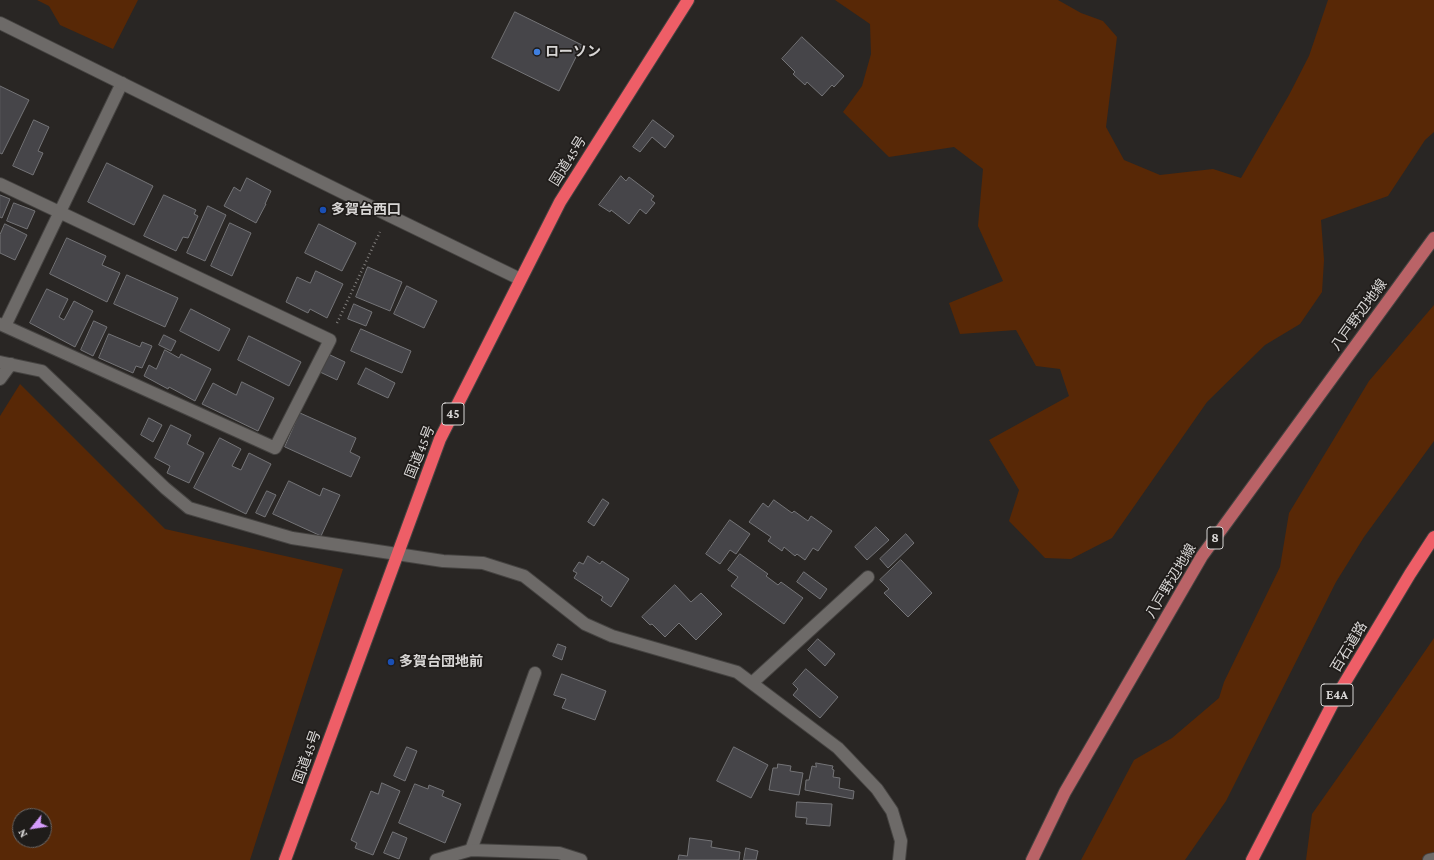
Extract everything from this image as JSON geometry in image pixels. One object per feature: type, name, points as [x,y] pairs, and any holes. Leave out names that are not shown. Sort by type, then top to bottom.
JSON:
[{"type":"highway","name":"国道45号","points":[[285,860],[440,438],[560,202],[688,0]]},
{"type":"highway","name":"百石道路","points":[[1252,860],[1335,699],[1434,537]]},
{"type":"main road","name":"八戸野辺地線","points":[[1032,860],[1064,792],[1202,556],[1434,238]]},
{"type":"street","points":[[0,23],[520,279]]},
{"type":"street","points":[[0,184],[59,212],[330,340],[275,448],[2,325],[59,212],[122,83]]},
{"type":"street","points":[[0,380],[6,363],[42,371],[165,488],[189,508],[292,538],[443,561],[483,563],[524,576],[585,624],[612,636],[737,672],[838,748],[877,789],[892,811],[901,841],[899,860]]},
{"type":"street","points":[[752,683],[868,577]]},
{"type":"street","points":[[471,850],[535,673]]},
{"type":"street","points":[[436,860],[471,850],[559,853],[581,860]]},
{"type":"street","points":[[1429,860],[1434,859]]},
{"type":"path","points":[[330,340],[388,215]]},
{"type":"shaded area","points":[[37,0],[138,0],[113,49],[60,25],[49,6]]},
{"type":"shaded area","points":[[835,0],[1058,0],[1081,13],[1103,21],[1117,37],[1106,127],[1124,160],[1160,175],[1213,169],[1241,178],[1289,95],[1309,56],[1328,0],[1434,0],[1434,132],[1425,140],[1388,196],[1321,220],[1324,260],[1322,292],[1300,324],[1265,345],[1207,402],[1112,538],[1071,559],[1045,558],[1009,521],[1019,490],[989,440],[1069,396],[1060,369],[1036,366],[1016,330],[960,334],[949,303],[1003,281],[978,226],[983,169],[954,147],[889,157],[843,112],[862,86],[871,54],[870,24]]},
{"type":"shaded area","points":[[1434,305],[1434,441],[1364,537],[1336,582],[1226,801],[1185,860],[1081,860],[1134,760],[1172,738],[1219,698],[1224,682],[1280,567],[1289,513],[1369,381]]},
{"type":"shaded area","points":[[20,384],[165,529],[343,569],[250,860],[0,860],[0,416]]},
{"type":"shaded area","points":[[1434,638],[1434,860],[1306,860],[1312,814]]},
{"type":"building","name":"ローソン","points":[[515,12],[582,45],[559,91],[492,58]]},
{"type":"building","points":[[802,37],[844,76],[834,87],[832,85],[822,96],[807,82],[805,85],[793,74],[795,72],[782,59]]},
{"type":"building","points":[[0,86],[29,100],[2,154],[0,153]]},
{"type":"building","points":[[34,120],[49,127],[38,151],[43,153],[33,175],[13,166]]},
{"type":"building","points":[[653,120],[674,136],[665,148],[652,137],[640,152],[633,147]]},
{"type":"building","points":[[107,163],[153,186],[134,225],[88,202]]},
{"type":"building","points":[[621,176],[626,181],[629,177],[654,196],[651,200],[655,203],[646,214],[640,209],[629,224],[611,210],[610,212],[599,205]]},
{"type":"building","points":[[247,178],[271,191],[256,223],[224,206],[234,187],[240,191]]},
{"type":"building","points":[[0,195],[10,199],[2,218],[0,217]]},
{"type":"building","points":[[164,195],[196,210],[194,214],[198,216],[188,238],[183,237],[176,251],[144,236]]},
{"type":"building","points":[[14,203],[35,211],[27,229],[7,221]]},
{"type":"building","points":[[208,206],[226,215],[205,261],[187,253]]},
{"type":"building","points":[[230,223],[251,233],[232,276],[211,266]]},
{"type":"building","points":[[5,224],[27,235],[15,260],[0,253],[0,235]]},
{"type":"building","points":[[319,224],[356,243],[342,271],[305,253]]},
{"type":"building","points":[[67,238],[106,256],[102,265],[120,273],[107,302],[50,274]]},
{"type":"building","points":[[368,267],[402,282],[390,311],[356,297]]},
{"type":"building","points":[[316,271],[343,284],[327,318],[310,309],[308,313],[286,302],[297,277],[310,283]]},
{"type":"building","points":[[127,275],[178,298],[165,327],[114,304]]},
{"type":"building","points":[[407,286],[437,301],[424,328],[394,314]]},
{"type":"building","points":[[47,289],[68,299],[59,317],[64,320],[74,301],[93,311],[75,347],[30,323]]},
{"type":"building","points":[[354,304],[372,312],[366,326],[348,319]]},
{"type":"building","points":[[191,309],[230,329],[219,351],[180,331]]},
{"type":"building","points":[[94,321],[107,327],[93,356],[81,350]]},
{"type":"building","points":[[361,329],[411,351],[402,373],[351,351]]},
{"type":"building","points":[[109,334],[140,347],[142,342],[152,346],[142,368],[136,366],[133,373],[99,358]]},
{"type":"building","points":[[164,335],[176,341],[171,351],[159,345]]},
{"type":"building","points":[[249,336],[301,362],[289,386],[238,360]]},
{"type":"building","points":[[165,350],[179,358],[181,354],[211,369],[195,401],[144,376],[149,365],[156,369]]},
{"type":"building","points":[[328,354],[345,362],[337,380],[320,372]]},
{"type":"building","points":[[366,368],[395,383],[388,398],[358,384]]},
{"type":"building","points":[[242,382],[274,398],[258,431],[202,404],[213,383],[236,395]]},
{"type":"building","points":[[300,413],[356,438],[350,452],[360,457],[351,477],[285,447]]},
{"type":"building","points":[[149,418],[162,425],[153,442],[141,435]]},
{"type":"building","points":[[171,425],[191,435],[187,444],[204,453],[189,483],[167,473],[170,466],[155,458]]},
{"type":"building","points":[[220,438],[241,449],[232,466],[241,470],[249,453],[271,464],[246,514],[194,488]]},
{"type":"building","points":[[289,481],[320,496],[323,488],[340,495],[321,536],[273,514]]},
{"type":"building","points":[[267,491],[276,495],[265,517],[256,513]]},
{"type":"building","points":[[603,499],[609,503],[594,526],[588,522]]},
{"type":"building","points":[[774,500],[792,513],[794,511],[808,521],[811,516],[832,531],[818,551],[813,548],[805,560],[797,554],[795,556],[784,547],[782,551],[768,541],[771,537],[749,522],[763,503],[768,507]]},
{"type":"building","points":[[730,520],[750,534],[736,554],[730,550],[720,564],[706,554]]},
{"type":"building","points":[[876,527],[889,540],[867,560],[855,547]]},
{"type":"building","points":[[906,534],[914,543],[888,568],[880,559]]},
{"type":"building","points":[[740,554],[768,574],[766,576],[778,585],[781,582],[803,598],[784,624],[731,586],[738,577],[728,570]]},
{"type":"building","points":[[588,556],[600,564],[602,561],[629,579],[611,607],[601,600],[603,597],[574,578],[577,573],[573,571],[579,562],[583,564]]},
{"type":"building","points":[[901,560],[932,593],[908,617],[884,593],[889,589],[880,580]]},
{"type":"building","points":[[804,572],[827,589],[820,599],[797,582]]},
{"type":"building","points":[[675,585],[691,602],[701,593],[722,614],[696,640],[679,623],[665,637],[652,624],[650,625],[642,617]]},
{"type":"building","points":[[818,639],[835,654],[825,666],[808,650]]},
{"type":"building","points":[[558,644],[566,647],[562,660],[553,656]]},
{"type":"building","points":[[806,669],[838,697],[820,718],[793,695],[798,689],[793,684]]},
{"type":"building","points":[[562,674],[606,691],[595,720],[562,708],[566,699],[554,695]]},
{"type":"building","points":[[407,747],[417,751],[405,781],[394,776]]},
{"type":"building","points":[[734,747],[768,765],[751,798],[717,781]]},
{"type":"building","points":[[816,763],[833,766],[833,777],[840,778],[839,788],[854,791],[853,799],[805,790],[806,780],[809,780],[812,766],[816,767]]},
{"type":"building","points":[[778,764],[791,766],[790,771],[803,773],[799,795],[769,790],[773,768],[777,768]]},
{"type":"building","points":[[382,783],[400,791],[373,855],[355,848],[357,843],[351,840],[371,791],[378,794]]},
{"type":"building","points":[[415,784],[428,789],[429,785],[444,791],[442,796],[461,804],[445,843],[399,823]]},
{"type":"building","points":[[797,802],[832,804],[830,826],[806,824],[807,818],[796,817]]},
{"type":"building","points":[[393,832],[407,838],[399,859],[384,853]]},
{"type":"building","points":[[690,838],[712,841],[711,847],[740,852],[739,860],[678,860],[679,855],[687,856]]},
{"type":"building","points":[[746,848],[758,851],[756,860],[744,860]]},
{"type":"place","name":"ローソン","points":[[537,52]]},
{"type":"place","name":"多賀台西口","points":[[323,210]]},
{"type":"place","name":"多賀台団地前","points":[[391,662]]}]
